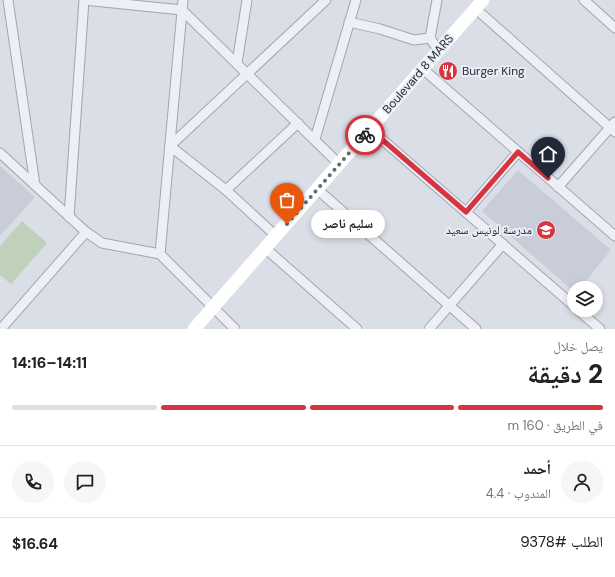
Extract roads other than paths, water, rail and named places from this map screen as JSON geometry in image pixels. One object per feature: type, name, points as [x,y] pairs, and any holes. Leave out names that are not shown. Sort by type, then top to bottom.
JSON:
[{"type":"main road","name":"Boulevard 8 MARS","points":[[194,329],[479,4]]},
{"type":"street","points":[[8,0],[35,185]]},
{"type":"street","points":[[69,217],[84,0],[182,10],[339,164]]},
{"type":"street","points":[[160,254],[182,0]]},
{"type":"street","points":[[236,63],[247,0]]},
{"type":"street","points":[[170,146],[326,0]]},
{"type":"street","points":[[315,140],[356,0]]},
{"type":"street","points":[[437,0],[430,38],[439,51]]},
{"type":"street","points":[[584,0],[615,28]]},
{"type":"street","points":[[479,4],[613,127],[558,187]]},
{"type":"street","points":[[349,22],[394,33],[414,40],[430,38]]},
{"type":"street","points":[[423,69],[615,236]]},
{"type":"street","points":[[226,190],[298,123]]},
{"type":"street","points":[[370,129],[567,300]]},
{"type":"street","points":[[170,146],[226,190],[276,236]]},
{"type":"street","points":[[466,212],[518,152]]},
{"type":"street","points":[[0,153],[69,217],[86,232],[102,243],[160,254],[235,329]]},
{"type":"street","points":[[317,189],[476,329]]},
{"type":"street","points":[[1,329],[86,232]]},
{"type":"street","points":[[429,329],[503,244]]},
{"type":"street","points":[[265,248],[357,329]]},
{"type":"street","points":[[586,317],[600,329]]},
{"type":"place","name":"Burger King","points":[[448,71]]},
{"type":"place","name":"سليم ناصر","points":[[287,224]]},
{"type":"place","name":"مدرسة لونيس سعيد","points":[[546,230]]}]
